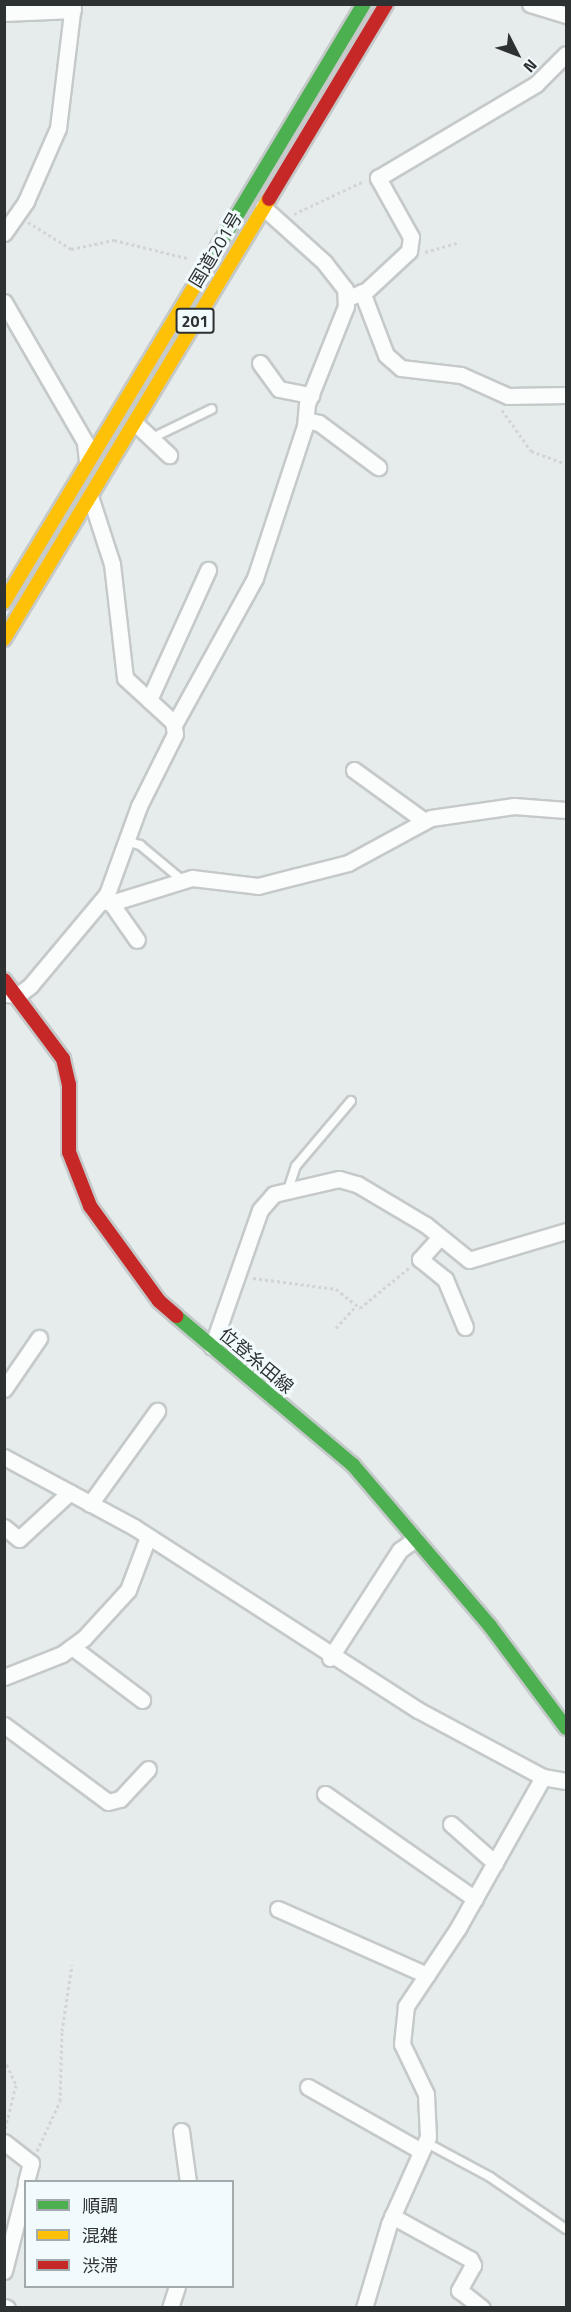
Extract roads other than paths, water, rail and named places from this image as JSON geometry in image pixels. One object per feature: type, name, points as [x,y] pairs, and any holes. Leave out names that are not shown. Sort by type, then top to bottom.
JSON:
[{"type":"main road","name":"国道201号","points":[[4,602],[364,4]]},
{"type":"main road","name":"国道201号","points":[[4,639],[386,4]]},
{"type":"main road","name":"位登糸田線","points":[[4,980],[11,995],[63,1059],[69,1084],[69,1152],[90,1206],[159,1301],[353,1466],[415,1539],[567,1728]]},
{"type":"street","points":[[530,4],[567,15]]},
{"type":"street","points":[[4,13],[73,7],[58,128],[10,221]]},
{"type":"street","points":[[107,902],[125,841],[175,734],[174,725],[255,578],[306,420],[311,395],[347,298],[362,292],[409,251],[410,244],[378,178],[536,84],[567,54]]},
{"type":"street","points":[[263,207],[324,262],[347,298]]},
{"type":"street","points":[[362,292],[386,355],[401,368],[461,375],[496,391],[525,398],[567,395]]},
{"type":"street","points":[[4,302],[85,442],[90,499],[112,564],[125,678],[174,725]]},
{"type":"street","points":[[260,363],[279,389],[311,395]]},
{"type":"street","points":[[306,420],[319,423],[378,467]]},
{"type":"street","points":[[135,423],[154,437],[169,455]]},
{"type":"street","points":[[149,700],[208,570]]},
{"type":"street","points":[[354,770],[423,820]]},
{"type":"street","points":[[11,995],[107,902],[182,880],[258,886],[297,876],[348,862],[423,820],[514,806],[567,810]]},
{"type":"street","points":[[107,902],[137,940]]},
{"type":"street","points":[[212,1347],[260,1210],[274,1194],[339,1179],[357,1184],[440,1238],[468,1260],[567,1231]]},
{"type":"street","points":[[440,1238],[420,1259],[445,1279],[465,1327]]},
{"type":"street","points":[[4,1389],[39,1338]]},
{"type":"street","points":[[90,1504],[157,1411]]},
{"type":"street","points":[[4,1457],[148,1537],[330,1658],[543,1777],[567,1781]]},
{"type":"street","points":[[4,1527],[19,1539],[70,1492]]},
{"type":"street","points":[[4,1677],[72,1647],[128,1590],[148,1537]]},
{"type":"street","points":[[330,1658],[400,1550],[415,1539]]},
{"type":"street","points":[[72,1647],[142,1700]]},
{"type":"street","points":[[4,1725],[108,1802],[120,1799],[148,1769]]},
{"type":"street","points":[[364,2307],[392,2216],[423,2147],[431,2115],[402,2044],[402,2020],[427,1975],[475,1899],[543,1777]]},
{"type":"street","points":[[325,1794],[475,1899]]},
{"type":"street","points":[[451,1824],[495,1863]]},
{"type":"street","points":[[278,1909],[427,1975]]},
{"type":"street","points":[[308,2087],[423,2147]]},
{"type":"street","points":[[181,2131],[188,2180]]},
{"type":"street","points":[[4,2142],[31,2163],[27,2180]]},
{"type":"street","points":[[4,2271],[24,2191]]},
{"type":"street","points":[[392,2216],[470,2259],[473,2265],[459,2290],[482,2307]]},
{"type":"street","points":[[170,2307],[176,2288]]},
{"type":"lane","points":[[154,437],[212,409]]},
{"type":"lane","points":[[125,841],[140,845],[182,880]]},
{"type":"lane","points":[[288,1190],[296,1166],[351,1101]]},
{"type":"lane","points":[[423,2147],[490,2177],[567,2229]]}]
